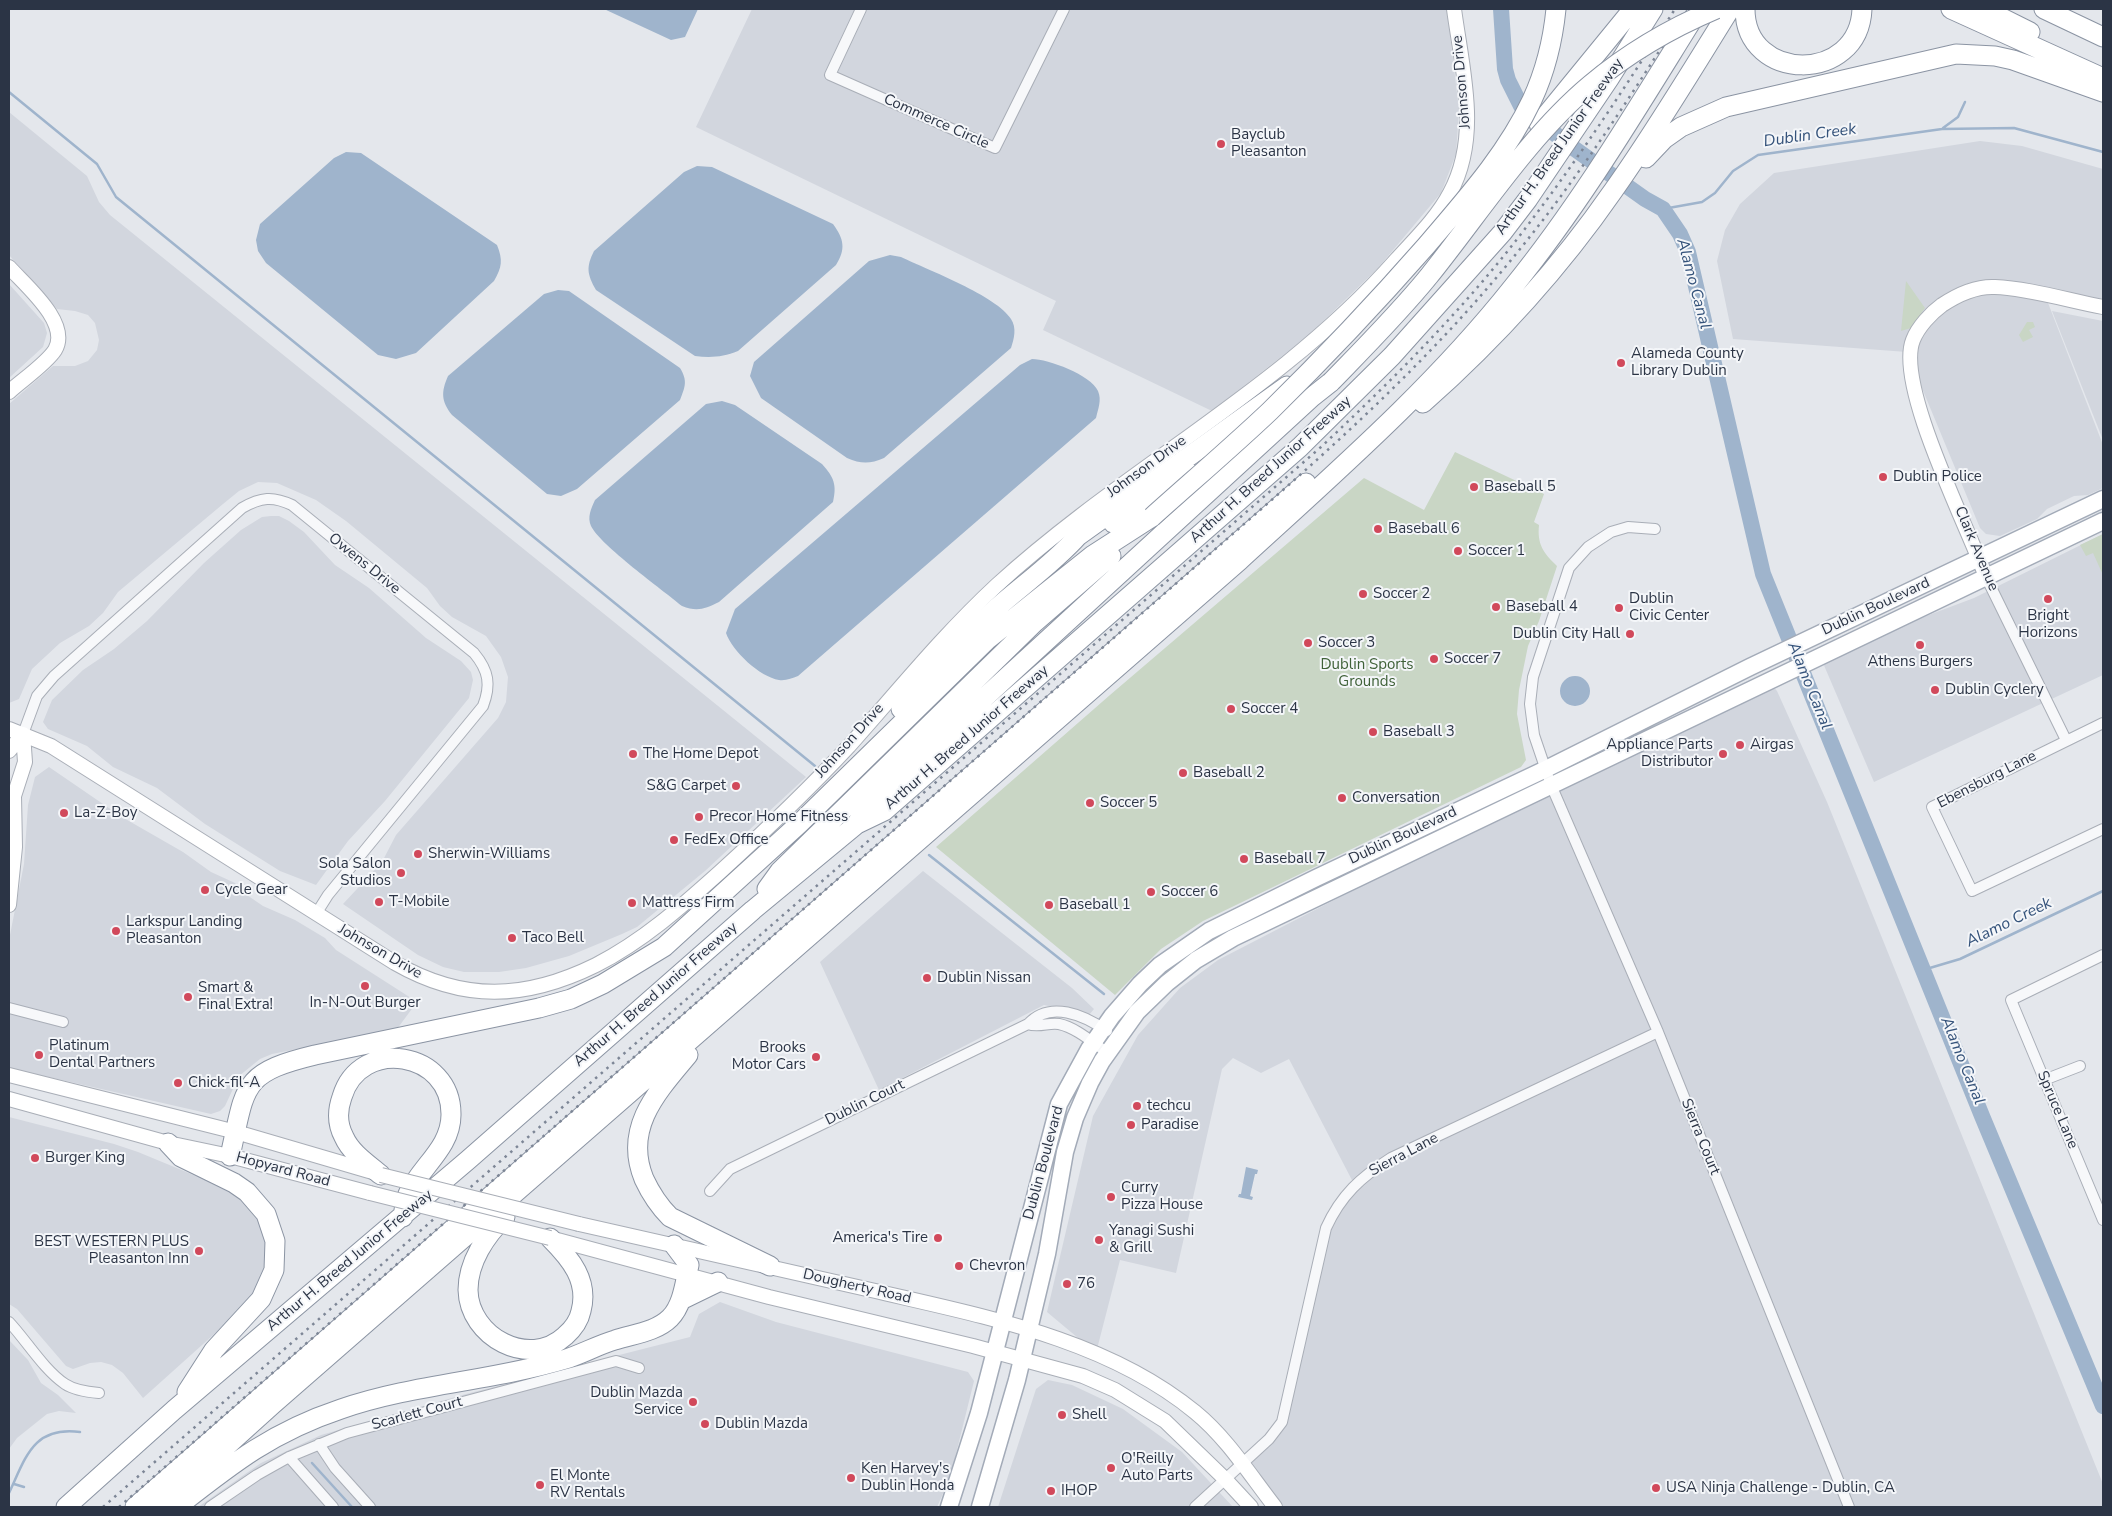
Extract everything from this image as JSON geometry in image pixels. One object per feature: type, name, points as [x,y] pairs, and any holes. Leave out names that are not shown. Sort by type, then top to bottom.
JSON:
[{"type":"highway","points":[[230,1156],[244,1097],[254,1080],[267,1070],[283,1062],[539,1008],[587,992],[636,966],[664,947],[690,925],[846,778],[988,639],[1098,560],[1152,517],[1269,411],[1339,341],[1410,264],[1487,174],[1506,146],[1533,98],[1546,62],[1556,9]]},
{"type":"highway","points":[[846,778],[910,699],[959,644],[993,611],[1065,550],[1078,536],[1290,384],[1355,331],[1383,304],[1514,154],[1633,9]]},
{"type":"highway","name":"Arthur H. Breed Junior Freeway","points":[[66,1507],[174,1410],[403,1217],[753,910],[857,824],[884,811],[1300,447],[1392,356],[1502,233],[1582,120],[1653,9]]},
{"type":"highway","points":[[159,1507],[272,1405],[1240,560],[1370,442],[1474,334],[1513,288],[1550,239],[1616,142],[1699,9]]},
{"type":"highway","points":[[1065,550],[1177,484],[1331,382],[1428,278],[1520,160],[1564,109],[1589,86],[1634,52],[1682,24],[1716,9]]},
{"type":"highway","points":[[1370,442],[1382,437],[1411,414],[1493,336],[1544,279],[1646,151],[1730,9]]},
{"type":"highway","points":[[1745,9],[1745,18],[1751,35],[1760,47],[1772,58],[1786,64],[1803,66],[1818,64],[1834,57],[1848,46],[1858,29],[1862,9]]},
{"type":"highway","points":[[1951,9],[2103,78]]},
{"type":"highway","points":[[1984,9],[2103,68]]},
{"type":"highway","points":[[2044,9],[2103,37]]},
{"type":"highway","points":[[1646,151],[1681,127],[1726,107],[1956,54],[1985,55],[2013,60],[2103,92]]},
{"type":"highway","points":[[135,1507],[1313,477],[1393,404],[1466,327],[1526,256],[1550,239]]},
{"type":"highway","points":[[857,824],[873,800],[1312,393]]},
{"type":"highway","points":[[753,910],[780,871],[1098,560]]},
{"type":"highway","points":[[702,1030],[692,1049],[646,1112],[638,1128],[636,1144],[638,1162],[650,1193],[670,1217],[770,1266]]},
{"type":"highway","points":[[381,1175],[353,1151],[344,1138],[338,1122],[344,1088],[356,1072],[373,1062],[394,1057],[415,1061],[430,1070],[442,1082],[449,1098],[451,1115],[443,1144],[408,1195],[403,1217]]},
{"type":"highway","points":[[555,1241],[570,1259],[581,1279],[584,1302],[579,1319],[570,1332],[557,1344],[540,1350],[523,1350],[506,1346],[493,1337],[481,1324],[472,1307],[468,1290],[476,1258],[485,1238],[634,1099],[656,1070]]},
{"type":"highway","points":[[168,1144],[181,1158],[234,1183],[247,1192],[266,1214],[275,1241],[274,1270],[261,1299],[214,1350],[174,1410]]},
{"type":"highway","points":[[177,1507],[242,1456],[288,1429],[370,1400],[566,1359],[613,1340],[660,1326],[671,1317],[681,1300],[689,1266],[674,1245]]},
{"type":"highway","points":[[681,1300],[718,1282]]},
{"type":"main road","name":"Dublin Boulevard","points":[[949,1507],[964,1464],[1059,1104],[1094,1043],[1140,984],[1176,953],[1209,931],[1546,769],[1818,634],[2103,499]]},
{"type":"main road","name":"Dublin Boulevard","points":[[980,1507],[1022,1359],[1047,1254],[1066,1152],[1074,1120],[1090,1083],[1118,1038],[1137,1012],[1167,983],[1196,960],[1254,928],[2103,522]]},
{"type":"main road","points":[[1254,928],[1255,916],[1304,893],[1306,883]]},
{"type":"street","name":"Commerce Circle","points":[[861,9],[830,75],[995,148],[1064,9]]},
{"type":"street","name":"Johnson Drive","points":[[9,729],[51,746],[414,974],[438,984],[481,992],[526,989],[574,975],[620,952],[670,918],[816,780],[921,662],[998,584],[1085,512],[1287,364],[1359,300],[1418,235],[1449,195],[1458,177],[1464,154],[1467,110],[1454,9]]},
{"type":"street","points":[[9,267],[51,315],[58,331],[58,339],[55,350],[9,392]]},
{"type":"street","name":"Clark Avenue","points":[[2066,740],[1986,577],[1915,397],[1909,364],[1913,340],[1923,324],[1939,308],[1959,294],[1994,287],[2103,307]]},
{"type":"street","name":"Owens Drive","points":[[9,751],[22,734],[37,696],[54,676],[242,508],[254,501],[267,497],[279,499],[292,505],[474,653],[484,665],[488,678],[488,694],[483,706],[328,895],[316,914]]},
{"type":"street","name":"Sierra Court","points":[[1655,529],[1628,527],[1611,532],[1588,547],[1569,568],[1533,677],[1530,704],[1534,735],[1551,785],[1658,1032],[1849,1507]]},
{"type":"street","points":[[2066,740],[2103,723]]},
{"type":"street","name":"Owens Drive","points":[[10,898],[15,847],[14,796],[25,762],[22,734]]},
{"type":"street","name":"Ebensburg Lane","points":[[2066,740],[1932,807],[1972,891],[2103,829]]},
{"type":"street","name":"Spruce Lane","points":[[2103,955],[2011,1000],[2103,1220]]},
{"type":"street","points":[[9,1008],[63,1022]]},
{"type":"street","name":"Dublin Court","points":[[710,1191],[730,1168],[1028,1024],[1034,1017],[1048,1012],[1068,1012],[1091,1020],[1118,1038]]},
{"type":"street","name":"Dublin Court","points":[[1028,1024],[1036,1027],[1058,1024],[1080,1034],[1108,1053]]},
{"type":"street","name":"Sierra Lane","points":[[1195,1507],[1269,1439],[1282,1422],[1326,1228],[1334,1210],[1354,1184],[1367,1173],[1391,1158],[1658,1032]]},
{"type":"street","points":[[2044,1080],[2080,1066]]},
{"type":"street","name":"Hopyard Road","points":[[9,1075],[236,1132],[381,1175]]},
{"type":"street","name":"Hopyard Road","points":[[9,1099],[168,1144],[230,1156],[555,1241]]},
{"type":"street","name":"Dougherty Road","points":[[381,1175],[579,1224],[770,1266],[1001,1322],[1096,1353],[1158,1387],[1196,1413],[1228,1445],[1275,1507]]},
{"type":"street","name":"Dougherty Road","points":[[555,1241],[718,1282],[769,1297],[994,1351],[1084,1376],[1140,1404],[1165,1421],[1226,1479],[1251,1507]]},
{"type":"street","points":[[9,1322],[55,1376],[66,1384],[84,1391],[99,1393]]},
{"type":"street","name":"Scarlett Court","points":[[210,1507],[288,1457],[373,1425],[616,1361],[639,1368]]},
{"type":"street","points":[[319,1444],[335,1468],[370,1507]]},
{"type":"street","points":[[288,1457],[333,1507]]},
{"type":"shaded area","points":[[752,9],[1447,9],[1459,110],[1456,154],[1441,193],[1378,268],[1309,335],[1212,411],[1043,330],[1056,301],[696,127]]},
{"type":"shaded area","points":[[9,112],[87,176],[99,202],[110,215],[806,777],[705,871],[637,927],[622,934],[569,956],[526,968],[499,972],[464,972],[443,967],[418,955],[343,904],[382,862],[396,835],[498,718],[506,702],[508,677],[501,657],[486,636],[452,617],[440,606],[427,588],[346,521],[316,500],[277,483],[258,482],[239,491],[223,504],[118,592],[103,613],[89,626],[60,643],[32,669],[19,699],[9,703],[9,404],[53,366],[75,366],[88,361],[97,350],[99,340],[95,323],[88,315],[57,309],[9,255]]},
{"type":"shaded area","points":[[1980,141],[2022,146],[2103,169],[2103,301],[2043,290],[2103,445],[2103,488],[2088,495],[2074,496],[2047,509],[2037,519],[2000,536],[1986,534],[1980,528],[1907,352],[1733,339],[1717,261],[1725,230],[1740,204],[1774,173]]},
{"type":"shaded area","points":[[9,284],[44,323],[47,333],[43,347],[9,378]]},
{"type":"shaded area","points":[[2052,311],[2103,321],[2103,440]]},
{"type":"shaded area","points":[[279,516],[304,532],[335,565],[369,588],[426,638],[461,661],[471,672],[473,680],[469,698],[385,801],[348,841],[316,885],[280,871],[205,824],[157,788],[113,767],[87,746],[48,729],[43,722],[52,700],[83,670],[114,649],[147,621],[204,563],[241,530],[262,517]]},
{"type":"shaded area","points":[[2103,534],[2103,675],[1874,782],[1820,656],[1974,598]]},
{"type":"shaded area","points":[[1768,681],[1777,691],[1827,802],[2103,1484],[2103,1507],[1275,1507],[1242,1464],[1282,1422],[1326,1228],[1354,1184],[1289,1059],[1261,1073],[1233,1058],[1222,1069],[1176,1273],[1120,1260],[1096,1353],[1047,1312],[1093,1116],[1138,1035],[1180,988],[1218,960],[1373,880],[1473,822]]},
{"type":"shaded area","points":[[49,767],[122,817],[183,852],[211,872],[235,883],[241,891],[263,906],[295,920],[325,938],[336,950],[415,1001],[414,1006],[397,1029],[272,1054],[260,1059],[239,1076],[225,1106],[220,1111],[211,1114],[9,1068],[9,940],[24,864],[28,805],[35,777]]},
{"type":"shaded area","name":"Dublin Nissan","points":[[923,871],[1072,988],[1094,1009],[1089,1015],[1044,1005],[879,1090],[820,962]]},
{"type":"shaded area","points":[[9,1117],[138,1152],[225,1188],[247,1204],[260,1220],[266,1234],[268,1261],[261,1287],[231,1319],[143,1398],[123,1373],[112,1365],[101,1362],[90,1363],[73,1369],[66,1366],[17,1309],[9,1304]]},
{"type":"shaded area","points":[[720,1302],[776,1322],[968,1372],[974,1381],[950,1478],[937,1507],[198,1507],[261,1463],[321,1435],[466,1394],[690,1337],[699,1314]]},
{"type":"shaded area","points":[[9,1340],[28,1360],[41,1383],[58,1395],[76,1413],[59,1411],[47,1414],[17,1438],[9,1449]]},
{"type":"shaded area","points":[[1048,1380],[1072,1385],[1123,1409],[1182,1452],[1233,1507],[998,1507],[1036,1389]]},
{"type":"green space","points":[[1906,281],[1925,308],[1911,328],[1901,331]]},
{"type":"green space","points":[[2027,322],[2033,322],[2035,327],[2029,330],[2033,337],[2023,342],[2019,335]]},
{"type":"green space","name":"Dublin Sports Grounds","points":[[1455,452],[1544,494],[1534,522],[1539,525],[1539,538],[1542,548],[1557,566],[1539,621],[1528,646],[1519,690],[1517,714],[1526,760],[1521,767],[1203,921],[1161,949],[1115,995],[936,847],[1110,695],[1364,478],[1424,510]]},
{"type":"green space","points":[[2103,534],[2103,575],[2093,553],[2086,556],[2080,545]]},
{"type":"water","points":[[604,9],[698,9],[685,37],[671,40]]},
{"type":"water","points":[[346,152],[361,153],[497,245],[501,259],[499,272],[494,281],[416,353],[396,359],[378,355],[266,263],[258,251],[256,240],[260,224],[334,158]]},
{"type":"water","points":[[697,166],[712,167],[833,224],[840,234],[842,244],[841,254],[836,265],[738,351],[717,357],[695,356],[596,290],[589,270],[594,251],[684,172]]},
{"type":"water","points":[[890,255],[901,257],[944,276],[992,301],[1011,319],[1014,326],[1014,337],[1011,348],[884,458],[870,462],[861,462],[847,458],[761,398],[750,376],[754,362],[869,261]]},
{"type":"water","points":[[558,290],[569,291],[680,368],[685,380],[680,400],[577,489],[561,496],[547,494],[452,415],[443,396],[448,376],[544,294]]},
{"type":"water","points":[[1032,359],[1068,369],[1094,385],[1100,398],[1096,418],[798,676],[787,680],[772,678],[755,669],[740,655],[726,633],[735,609],[1020,365]]},
{"type":"water","points":[[722,401],[735,405],[822,464],[834,482],[834,496],[833,502],[719,602],[705,608],[692,609],[682,606],[606,544],[591,526],[589,516],[595,500],[706,404]]},
{"type":"water","points":[[1575,676],[1586,680],[1590,691],[1586,702],[1575,706],[1564,702],[1560,691],[1564,680]]},
{"type":"water","points":[[1246,1167],[1258,1170],[1257,1174],[1255,1174],[1250,1196],[1253,1197],[1252,1200],[1238,1197],[1241,1194]]},
{"type":"waterway","name":"Alamo Canal","points":[[1501,9],[1505,69],[1508,80],[1521,106],[1565,142],[1645,199],[1663,209],[1680,234],[1688,252],[1763,574],[1982,1116],[2103,1406]]},
{"type":"waterway","points":[[9,92],[97,164],[116,197],[815,766]]},
{"type":"waterway","name":"Dublin Creek","points":[[1943,128],[1958,117],[1965,102]]},
{"type":"waterway","name":"Dublin Creek","points":[[1663,209],[1702,202],[1715,193],[1733,171],[1758,155],[1942,129],[2014,128],[2103,152]]},
{"type":"waterway","points":[[929,855],[1104,994]]},
{"type":"waterway","name":"Alamo Creek","points":[[1923,970],[1960,959],[2103,891]]},
{"type":"waterway","points":[[9,1493],[27,1456],[41,1439],[64,1431],[80,1432]]},
{"type":"waterway","points":[[312,1463],[352,1507]]},
{"type":"waterway","points":[[14,1484],[24,1487]]},
{"type":"railway","points":[[103,1507],[1321,447],[1397,374],[1469,297],[1514,243],[1577,158],[1675,9]]},
{"type":"railway","points":[[119,1507],[1275,497],[1372,409],[1434,347],[1492,283],[1543,221],[1606,132],[1686,9]]},
{"type":"place","name":"Bayclub Pleasanton","points":[[1221,144]]},
{"type":"place","name":"Alameda County Library Dublin","points":[[1621,363]]},
{"type":"place","name":"Dublin Police","points":[[1883,477]]},
{"type":"place","name":"Baseball 5","points":[[1474,487]]},
{"type":"place","name":"Baseball 6","points":[[1378,529]]},
{"type":"place","name":"Soccer 1","points":[[1458,551]]},
{"type":"place","name":"Soccer 2","points":[[1363,594]]},
{"type":"place","name":"Bright Horizons","points":[[2048,599]]},
{"type":"place","name":"Baseball 4","points":[[1496,607]]},
{"type":"place","name":"Dublin Civic Center","points":[[1619,608]]},
{"type":"place","name":"Dublin City Hall","points":[[1630,634]]},
{"type":"place","name":"Soccer 3","points":[[1308,643]]},
{"type":"place","name":"Athens Burgers","points":[[1920,645]]},
{"type":"place","name":"Soccer 7","points":[[1434,659]]},
{"type":"place","name":"Dublin Cyclery","points":[[1935,690]]},
{"type":"place","name":"Soccer 4","points":[[1231,709]]},
{"type":"place","name":"Baseball 3","points":[[1373,732]]},
{"type":"place","name":"Airgas","points":[[1740,745]]},
{"type":"place","name":"The Home Depot","points":[[633,754]]},
{"type":"place","name":"Appliance Parts Distributor","points":[[1723,754]]},
{"type":"place","name":"Baseball 2","points":[[1183,773]]},
{"type":"place","name":"S&G Carpet","points":[[736,786]]},
{"type":"place","name":"Conversation","points":[[1342,798]]},
{"type":"place","name":"Soccer 5","points":[[1090,803]]},
{"type":"place","name":"La-Z-Boy","points":[[64,813]]},
{"type":"place","name":"Precor Home Fitness","points":[[699,817]]},
{"type":"place","name":"FedEx Office","points":[[674,840]]},
{"type":"place","name":"Sherwin-Williams","points":[[418,854]]},
{"type":"place","name":"Baseball 7","points":[[1244,859]]},
{"type":"place","name":"Sola Salon Studios","points":[[401,873]]},
{"type":"place","name":"Cycle Gear","points":[[205,890]]},
{"type":"place","name":"Soccer 6","points":[[1151,892]]},
{"type":"place","name":"T-Mobile","points":[[379,902]]},
{"type":"place","name":"Mattress Firm","points":[[632,903]]},
{"type":"place","name":"Baseball 1","points":[[1049,905]]},
{"type":"place","name":"Larkspur Landing Pleasanton","points":[[116,931]]},
{"type":"place","name":"Taco Bell","points":[[512,938]]},
{"type":"place","name":"Dublin Nissan","points":[[927,978]]},
{"type":"place","name":"In-N-Out Burger","points":[[365,986]]},
{"type":"place","name":"Smart & Final Extra!","points":[[188,997]]},
{"type":"place","name":"Platinum Dental Partners","points":[[39,1055]]},
{"type":"place","name":"Brooks Motor Cars","points":[[816,1057]]},
{"type":"place","name":"Chick-fil-A","points":[[178,1083]]},
{"type":"place","name":"techcu","points":[[1137,1106]]},
{"type":"place","name":"Paradise","points":[[1131,1125]]},
{"type":"place","name":"Burger King","points":[[35,1158]]},
{"type":"place","name":"Curry Pizza House","points":[[1111,1197]]},
{"type":"place","name":"America's Tire","points":[[938,1238]]},
{"type":"place","name":"Yanagi Sushi & Grill","points":[[1099,1240]]},
{"type":"place","name":"BEST WESTERN PLUS Pleasanton Inn","points":[[199,1251]]},
{"type":"place","name":"Chevron","points":[[959,1266]]},
{"type":"place","name":"76","points":[[1067,1284]]},
{"type":"place","name":"Dublin Mazda Service","points":[[693,1402]]},
{"type":"place","name":"Shell","points":[[1062,1415]]},
{"type":"place","name":"Dublin Mazda","points":[[705,1424]]},
{"type":"place","name":"O'Reilly Auto Parts","points":[[1111,1468]]},
{"type":"place","name":"Ken Harvey's Dublin Honda","points":[[851,1478]]},
{"type":"place","name":"El Monte RV Rentals","points":[[540,1485]]},
{"type":"place","name":"USA Ninja Challenge - Dublin, CA","points":[[1656,1488]]},
{"type":"place","name":"IHOP","points":[[1051,1491]]}]
